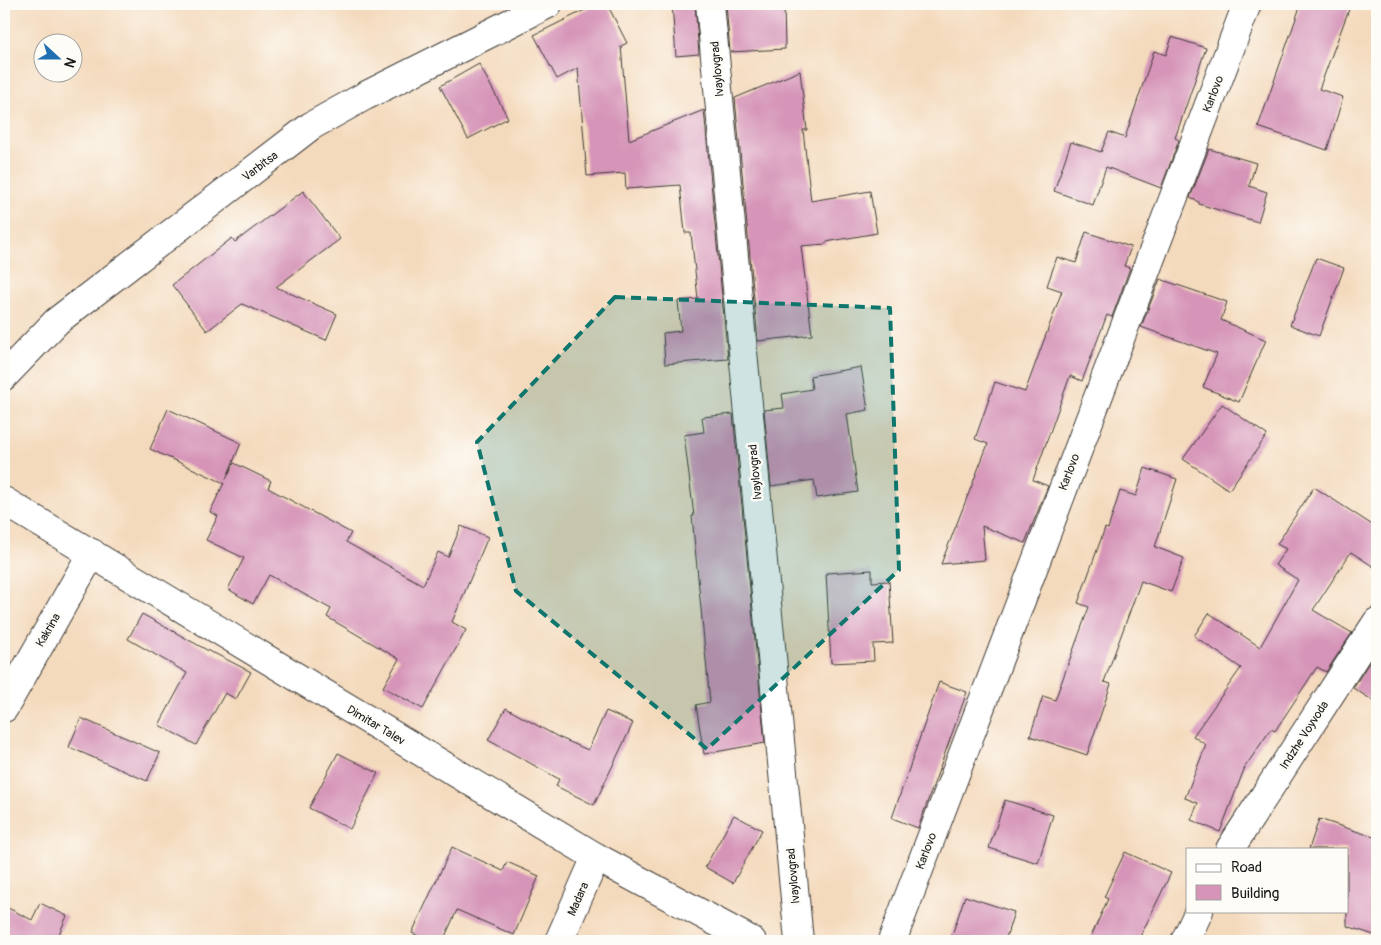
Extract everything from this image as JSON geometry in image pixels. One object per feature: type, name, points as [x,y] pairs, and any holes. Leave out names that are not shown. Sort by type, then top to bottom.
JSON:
[{"type":"street","name":"Varbitsa","points":[[4,376],[57,320],[311,126],[365,96],[548,4]]},
{"type":"street","name":"Ivaylovgrad","points":[[710,4],[799,941]]},
{"type":"street","name":"Karlovo","points":[[892,941],[1247,4]]},
{"type":"street","name":"Dimitar Talev","points":[[4,501],[596,857],[752,941]]},
{"type":"street","name":"Kakrina","points":[[4,708],[92,553]]},
{"type":"street","name":"Indzhe Voyvoda","points":[[1231,848],[1377,622]]},
{"type":"street","name":"Madara","points":[[559,941],[596,857]]},
{"type":"street","points":[[1185,941],[1199,912]]},
{"type":"highlighted area","points":[[615,297],[890,308],[899,570],[707,749],[516,591],[477,442]]},
{"type":"building","points":[[597,4],[607,4],[627,43],[621,46],[629,140],[704,110],[728,359],[665,364],[663,333],[681,331],[678,301],[698,299],[691,233],[685,233],[680,185],[626,189],[625,173],[587,176],[578,68],[557,79],[534,35]]},
{"type":"building","points":[[672,4],[695,4],[699,54],[676,56]]},
{"type":"building","points":[[726,4],[784,4],[785,49],[730,52]]},
{"type":"building","points":[[1301,4],[1351,4],[1319,89],[1343,97],[1327,150],[1258,127]]},
{"type":"building","points":[[1172,37],[1206,48],[1175,138],[1179,140],[1161,188],[1106,167],[1093,205],[1054,191],[1071,142],[1101,152],[1109,132],[1125,138],[1154,51],[1166,55]]},
{"type":"building","points":[[479,64],[508,118],[468,139],[440,86]]},
{"type":"building","points":[[800,71],[807,130],[803,130],[811,201],[870,191],[877,233],[826,242],[826,244],[801,246],[812,335],[758,341],[735,98]]},
{"type":"building","points":[[1209,149],[1256,163],[1249,186],[1267,192],[1258,222],[1199,204],[1199,202],[1190,198]]},
{"type":"building","points":[[303,191],[340,239],[276,287],[337,314],[326,340],[242,304],[207,331],[172,285],[232,238],[235,242]]},
{"type":"building","points":[[1086,232],[1131,247],[1124,266],[1130,268],[1112,317],[1107,315],[1082,381],[1070,376],[1033,480],[1048,486],[1025,543],[982,526],[985,560],[941,564],[988,444],[975,439],[995,382],[1025,392],[1062,291],[1047,286],[1057,257],[1076,263]]},
{"type":"building","points":[[1316,258],[1344,268],[1319,336],[1290,325]]},
{"type":"building","points":[[1160,279],[1227,302],[1221,320],[1266,340],[1239,402],[1203,387],[1217,354],[1141,327]]},
{"type":"building","points":[[861,367],[868,410],[847,414],[858,492],[817,498],[814,480],[771,486],[764,410],[784,408],[782,394],[812,389],[810,376]]},
{"type":"building","points":[[1222,404],[1267,435],[1229,490],[1183,459]]},
{"type":"building","points":[[168,409],[241,443],[226,479],[234,463],[271,481],[268,488],[351,533],[346,542],[423,585],[438,552],[448,557],[461,526],[488,537],[452,622],[466,630],[423,709],[383,687],[399,659],[327,617],[331,609],[269,575],[253,604],[228,589],[244,558],[206,540],[218,516],[210,512],[224,483],[150,449]]},
{"type":"building","points":[[733,414],[765,743],[704,754],[696,705],[710,702],[692,516],[694,516],[684,435],[704,432],[702,417]]},
{"type":"building","points":[[1145,468],[1177,479],[1155,547],[1184,558],[1171,592],[1141,581],[1104,682],[1111,684],[1087,755],[1030,736],[1043,696],[1055,700],[1089,607],[1078,603],[1105,528],[1108,529],[1120,491],[1136,496]]},
{"type":"building","points":[[1314,487],[1377,528],[1377,569],[1351,552],[1313,610],[1352,633],[1326,672],[1317,667],[1275,731],[1271,729],[1245,767],[1220,832],[1191,820],[1198,803],[1185,798],[1206,745],[1193,736],[1241,668],[1194,636],[1209,613],[1260,647],[1298,580],[1275,565],[1286,549],[1277,544]]},
{"type":"building","points":[[872,570],[872,582],[889,581],[893,643],[873,644],[874,661],[831,663],[826,573]]},
{"type":"building","points":[[142,614],[251,672],[236,699],[225,693],[196,745],[159,725],[187,673],[128,639]]},
{"type":"building","points":[[1377,650],[1377,703],[1353,688]]},
{"type":"building","points":[[939,682],[967,692],[918,828],[892,818]]},
{"type":"building","points":[[506,708],[558,737],[588,750],[606,711],[633,723],[594,805],[556,786],[559,779],[488,740]]},
{"type":"building","points":[[81,718],[160,753],[147,781],[69,747]]},
{"type":"building","points":[[338,753],[378,773],[350,829],[309,808]]},
{"type":"building","points":[[1005,800],[1053,815],[1038,863],[989,848]]},
{"type":"building","points":[[734,815],[762,830],[733,883],[705,867]]},
{"type":"building","points":[[1319,819],[1377,838],[1377,936],[1347,926],[1348,848],[1309,848]]},
{"type":"building","points":[[452,847],[503,871],[507,862],[539,876],[514,935],[457,910],[443,941],[430,941],[412,933]]},
{"type":"building","points":[[1125,852],[1171,873],[1138,941],[1089,941],[1108,899],[1104,897]]},
{"type":"building","points":[[965,896],[1014,912],[1005,941],[950,941]]},
{"type":"building","points":[[40,903],[67,916],[59,934],[72,941],[4,941],[4,906],[32,920]]}]
